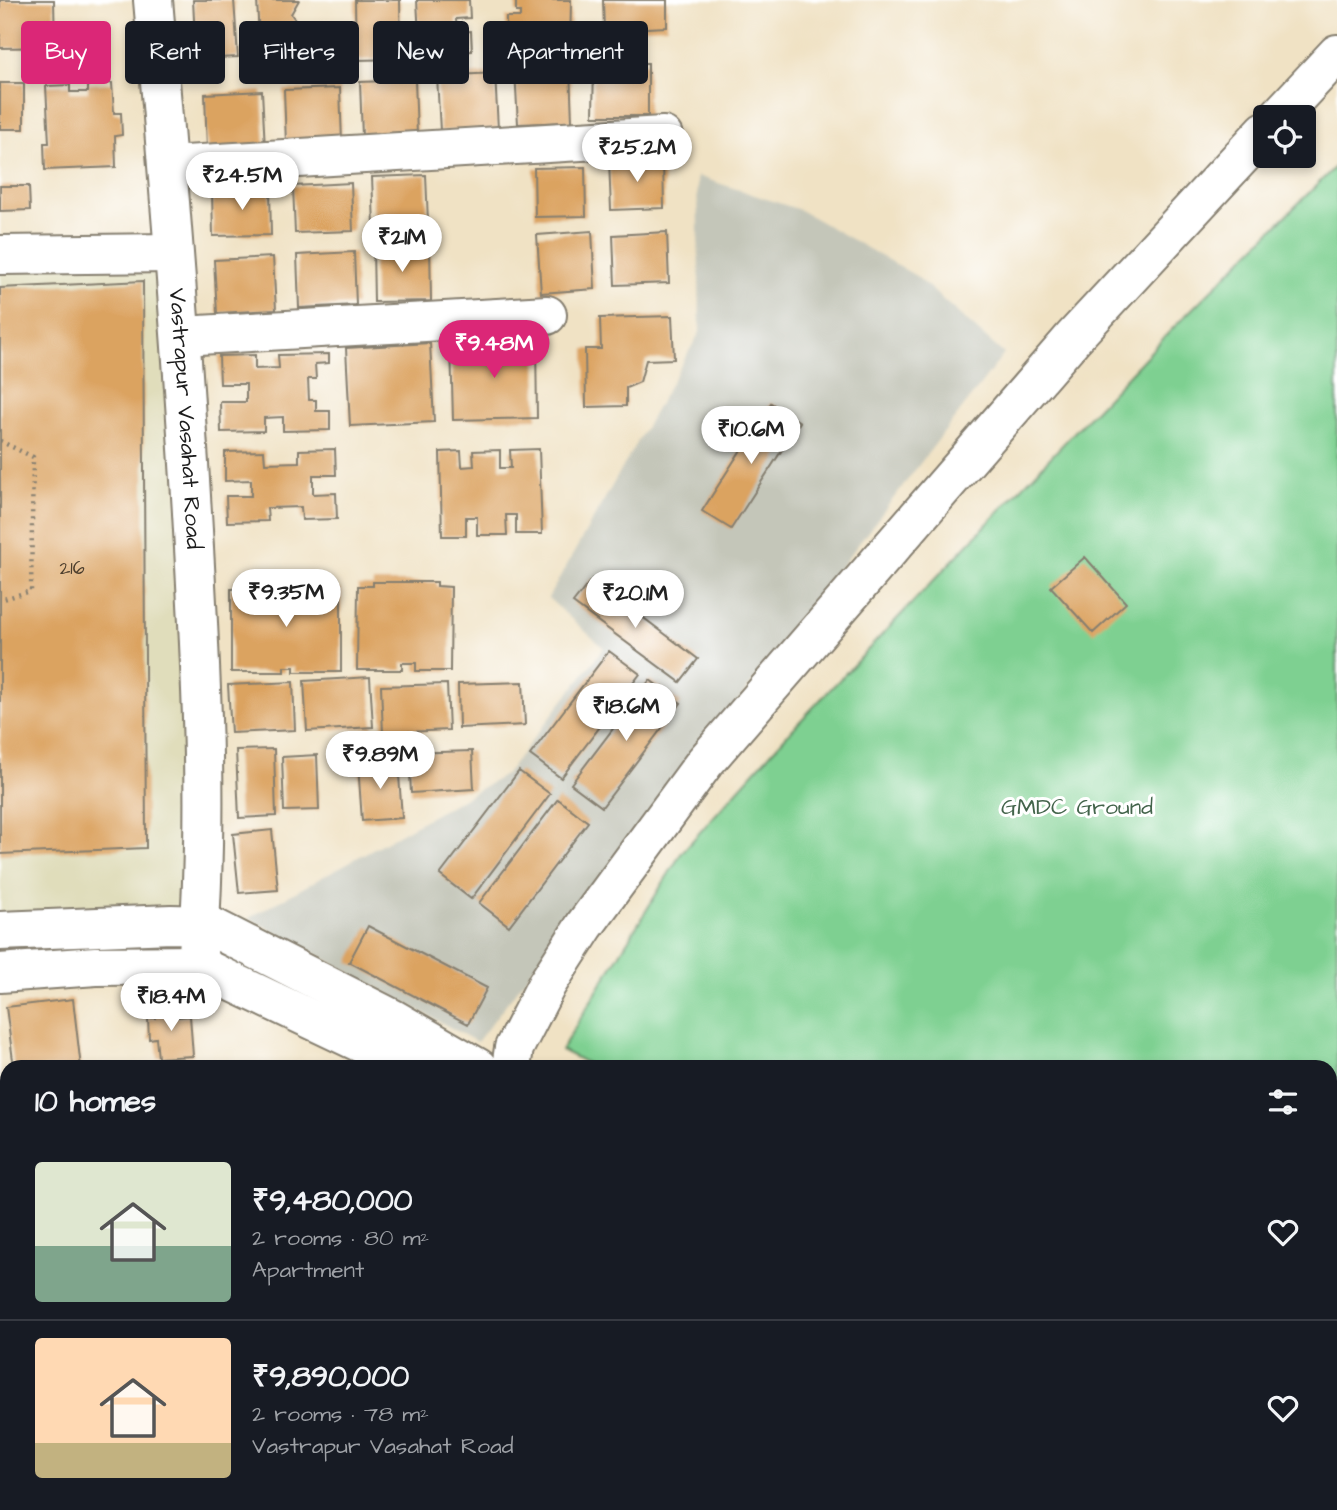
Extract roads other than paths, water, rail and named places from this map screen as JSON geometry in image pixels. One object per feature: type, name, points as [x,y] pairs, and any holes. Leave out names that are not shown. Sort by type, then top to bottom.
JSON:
[{"type":"street","name":"Vastrapur Vasahat Road","points":[[153,0],[168,166],[172,253],[182,336],[205,742],[205,878],[197,965]]},
{"type":"street","points":[[1289,105],[1337,54]]},
{"type":"street","points":[[168,166],[663,136]]},
{"type":"street","points":[[512,1060],[514,1048],[547,984],[585,925],[705,762],[1073,338],[1253,144]]},
{"type":"street","points":[[0,254],[172,253]]},
{"type":"street","points":[[182,336],[547,315]]},
{"type":"street","points":[[0,931],[171,923],[208,925],[393,1019],[464,1060]]},
{"type":"street","points":[[0,973],[96,966],[197,965],[397,1060]]},
{"type":"park label","name":"GMDC Ground","points":[[1077,807]]}]
